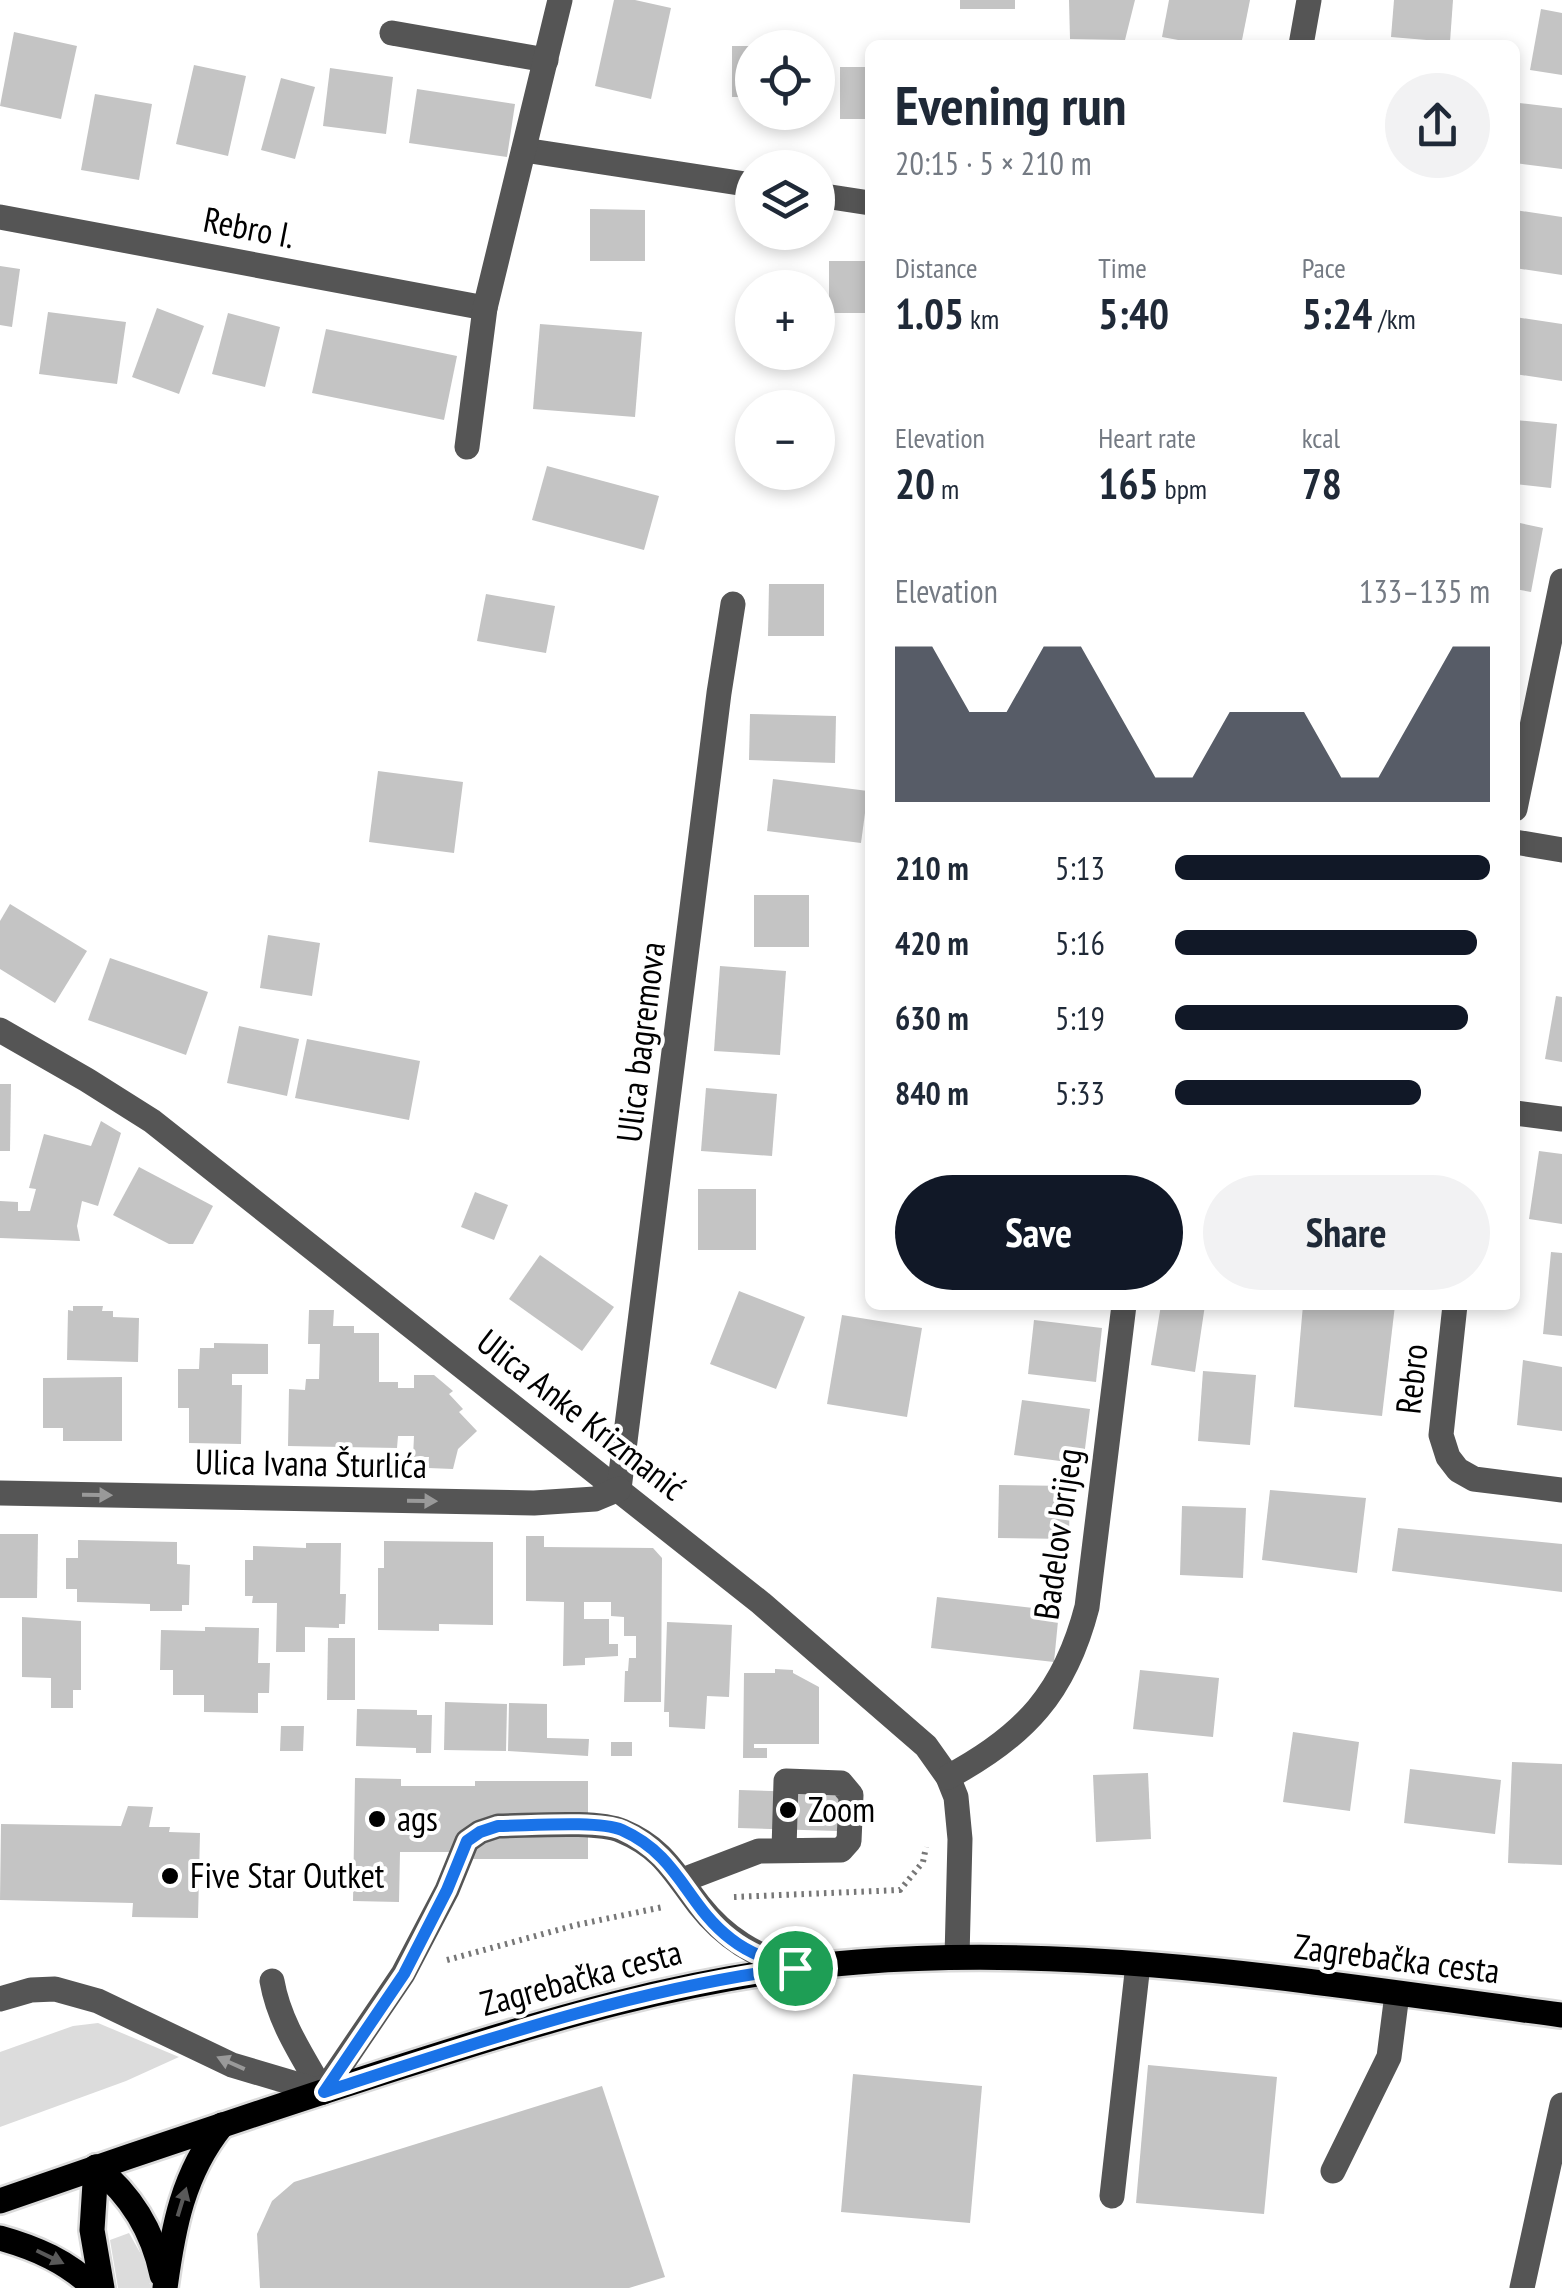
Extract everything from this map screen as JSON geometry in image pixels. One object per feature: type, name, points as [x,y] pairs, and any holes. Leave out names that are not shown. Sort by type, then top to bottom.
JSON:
[{"type":"main road","name":"Zagrebačka cesta","points":[[0,2202],[512,2031],[704,1981],[795,1968],[957,1957],[1062,1958],[1562,2015]]},
{"type":"main road","points":[[165,2288],[172,2236],[186,2186],[205,2146],[222,2125]]},
{"type":"main road","points":[[96,2167],[124,2192],[138,2212],[154,2246],[165,2288]]},
{"type":"main road","points":[[96,2167],[92,2230],[102,2288]]},
{"type":"main road","points":[[0,2238],[70,2266],[94,2288]]},
{"type":"street","points":[[467,447],[485,308],[560,0]]},
{"type":"street","points":[[1301,40],[1309,0]]},
{"type":"street","points":[[392,32],[546,60]]},
{"type":"street","points":[[524,150],[735,182]]},
{"type":"street","points":[[835,199],[865,203]]},
{"type":"street","name":"Rebro I.","points":[[0,217],[485,308]]},
{"type":"street","points":[[1520,786],[1562,582]]},
{"type":"street","name":"Ulica bagremova","points":[[619,1489],[733,604]]},
{"type":"street","points":[[1520,843],[1562,850]]},
{"type":"street","name":"Ulica Anke Krizmanić","points":[[0,1030],[152,1121],[762,1603],[926,1746],[956,1796],[957,1957]]},
{"type":"street","points":[[1520,1113],[1562,1119]]},
{"type":"street","name":"Badelov brijeg","points":[[948,1777],[975,1762],[1029,1719],[1055,1688],[1076,1649],[1086,1607],[1123,1310]]},
{"type":"street","name":"Rebro","points":[[1454,1310],[1441,1434],[1448,1456],[1458,1470],[1474,1478],[1562,1490]]},
{"type":"street","name":"Ulica Ivana Šturlića","points":[[0,1493],[534,1503],[595,1499],[619,1489]]},
{"type":"street","points":[[324,2092],[404,1974],[467,1841],[498,1826],[619,1828],[655,1849],[730,1938],[755,1954],[795,1968]]},
{"type":"street","points":[[683,1880],[759,1850],[784,1849]]},
{"type":"street","points":[[1112,2196],[1138,1964]]},
{"type":"street","points":[[272,1981],[275,2000],[296,2046],[324,2092]]},
{"type":"street","points":[[0,1998],[55,1989],[98,2001],[232,2065],[324,2092]]},
{"type":"street","points":[[1332,2171],[1389,2057],[1397,1994]]},
{"type":"street","points":[[1522,2288],[1562,2104]]},
{"type":"path","points":[[718,1898],[900,1890],[923,1862],[926,1844]]},
{"type":"path","points":[[442,1962],[576,1925],[667,1906]]},
{"type":"shaded area","points":[[98,2023],[179,2057],[126,2081],[0,2127],[0,2052],[73,2026]]},
{"type":"shaded area","points":[[129,2233],[142,2256],[151,2288],[118,2288],[110,2240]]},
{"type":"building","points":[[614,0],[671,8],[651,99],[595,86]]},
{"type":"building","points":[[960,0],[1015,0],[1015,9],[960,9]]},
{"type":"building","points":[[1069,0],[1135,0],[1125,40],[1070,39]]},
{"type":"building","points":[[1169,0],[1250,0],[1242,40],[1162,37]]},
{"type":"building","points":[[1394,0],[1453,0],[1450,40],[1391,37]]},
{"type":"building","points":[[1541,9],[1562,13],[1562,75],[1530,70]]},
{"type":"building","points":[[14,32],[77,46],[61,119],[0,106]]},
{"type":"building","points":[[732,46],[735,46],[735,97]]},
{"type":"building","points":[[194,65],[246,76],[228,156],[176,144]]},
{"type":"building","points":[[840,67],[865,67],[865,119],[840,119]]},
{"type":"building","points":[[330,68],[393,77],[386,134],[323,126]]},
{"type":"building","points":[[281,78],[315,87],[295,159],[261,150]]},
{"type":"building","points":[[417,89],[515,104],[507,157],[409,143]]},
{"type":"building","points":[[95,94],[152,104],[139,180],[81,170]]},
{"type":"building","points":[[1520,103],[1562,108],[1562,169],[1520,164]]},
{"type":"building","points":[[590,209],[645,210],[645,261],[590,261]]},
{"type":"building","points":[[1520,211],[1562,217],[1562,275],[1520,269]]},
{"type":"building","points":[[829,261],[865,261],[865,313],[835,313],[835,270],[829,270]]},
{"type":"building","points":[[0,266],[20,269],[12,327],[0,325]]},
{"type":"building","points":[[157,308],[204,326],[179,394],[132,377]]},
{"type":"building","points":[[48,312],[126,322],[117,384],[39,374]]},
{"type":"building","points":[[228,313],[280,327],[265,387],[212,374]]},
{"type":"building","points":[[1520,318],[1562,324],[1562,381],[1520,375]]},
{"type":"building","points":[[540,324],[642,332],[635,417],[533,409]]},
{"type":"building","points":[[326,329],[457,356],[444,420],[312,393]]},
{"type":"building","points":[[1520,420],[1557,424],[1551,488],[1520,485]]},
{"type":"building","points":[[547,466],[659,496],[644,550],[532,520]]},
{"type":"building","points":[[1520,523],[1543,528],[1531,592],[1520,590]]},
{"type":"building","points":[[769,584],[824,584],[824,636],[768,636]]},
{"type":"building","points":[[486,594],[555,606],[546,653],[477,641]]},
{"type":"building","points":[[750,714],[836,716],[835,763],[749,760]]},
{"type":"building","points":[[378,771],[463,782],[454,853],[369,842]]},
{"type":"building","points":[[773,779],[865,791],[861,843],[767,831]]},
{"type":"building","points":[[754,895],[809,895],[809,947],[754,947]]},
{"type":"building","points":[[10,904],[87,951],[55,1003],[0,969],[0,921]]},
{"type":"building","points":[[268,935],[320,943],[312,996],[260,988]]},
{"type":"building","points":[[110,958],[208,992],[186,1055],[88,1020]]},
{"type":"building","points":[[720,966],[786,971],[780,1055],[714,1051]]},
{"type":"building","points":[[1556,996],[1562,997],[1562,1062],[1545,1059]]},
{"type":"building","points":[[239,1026],[299,1039],[287,1096],[227,1083]]},
{"type":"building","points":[[307,1039],[420,1061],[409,1120],[295,1098]]},
{"type":"building","points":[[0,1084],[11,1084],[10,1151],[0,1151]]},
{"type":"building","points":[[706,1088],[777,1094],[772,1156],[701,1151]]},
{"type":"building","points":[[101,1121],[121,1133],[98,1206],[82,1201],[77,1226],[80,1241],[0,1238],[0,1201],[18,1202],[18,1211],[30,1211],[36,1189],[29,1188],[44,1134],[91,1146]]},
{"type":"building","points":[[1539,1151],[1562,1154],[1562,1224],[1529,1219]]},
{"type":"building","points":[[139,1167],[213,1206],[193,1244],[169,1244],[113,1215]]},
{"type":"building","points":[[698,1189],[756,1189],[756,1250],[698,1250]]},
{"type":"building","points":[[475,1192],[508,1205],[494,1240],[461,1227]]},
{"type":"building","points":[[1551,1252],[1562,1253],[1562,1336],[1543,1334]]},
{"type":"building","points":[[540,1255],[614,1307],[582,1351],[509,1299]]},
{"type":"building","points":[[739,1291],[805,1317],[776,1389],[710,1364]]},
{"type":"building","points":[[73,1306],[103,1306],[102,1311],[113,1311],[113,1317],[139,1318],[138,1362],[67,1360],[68,1310],[73,1311]]},
{"type":"building","points":[[309,1310],[334,1310],[333,1326],[354,1326],[354,1333],[379,1333],[379,1382],[398,1382],[398,1388],[414,1388],[414,1375],[434,1375],[453,1391],[449,1394],[463,1409],[459,1412],[477,1431],[458,1449],[453,1469],[428,1468],[429,1457],[413,1457],[414,1436],[398,1436],[397,1448],[288,1446],[289,1389],[305,1390],[306,1379],[319,1379],[320,1344],[308,1344]]},
{"type":"building","points":[[1160,1310],[1204,1310],[1195,1372],[1151,1365]]},
{"type":"building","points":[[1303,1310],[1394,1310],[1382,1416],[1294,1407]]},
{"type":"building","points":[[842,1315],[922,1328],[907,1417],[827,1404]]},
{"type":"building","points":[[1034,1320],[1102,1328],[1096,1382],[1028,1374]]},
{"type":"building","points":[[214,1343],[268,1344],[268,1374],[232,1374],[232,1385],[242,1385],[241,1444],[189,1443],[189,1408],[178,1408],[178,1369],[199,1369],[200,1348],[214,1348]]},
{"type":"building","points":[[1523,1360],[1562,1367],[1562,1431],[1517,1425]]},
{"type":"building","points":[[1203,1371],[1256,1375],[1250,1445],[1198,1441]]},
{"type":"building","points":[[122,1377],[122,1441],[63,1441],[63,1428],[43,1428],[43,1378]]},
{"type":"building","points":[[1022,1400],[1090,1409],[1083,1464],[1014,1455]]},
{"type":"building","points":[[999,1485],[1070,1486],[1069,1539],[998,1538]]},
{"type":"building","points":[[1270,1490],[1366,1498],[1357,1573],[1262,1560]]},
{"type":"building","points":[[1182,1506],[1246,1508],[1243,1578],[1180,1575]]},
{"type":"building","points":[[1398,1528],[1562,1544],[1562,1592],[1392,1571]]},
{"type":"building","points":[[0,1534],[38,1534],[37,1598],[0,1598]]},
{"type":"building","points":[[526,1536],[544,1536],[544,1547],[653,1548],[662,1558],[661,1702],[624,1702],[625,1671],[629,1658],[636,1658],[636,1636],[624,1636],[624,1617],[611,1616],[611,1602],[584,1602],[584,1619],[609,1619],[609,1644],[618,1644],[618,1656],[585,1658],[585,1665],[563,1666],[564,1602],[526,1601]]},
{"type":"building","points":[[78,1540],[177,1542],[177,1564],[190,1565],[189,1605],[182,1605],[182,1611],[150,1611],[150,1604],[77,1602],[77,1589],[66,1589],[66,1558],[78,1558]]},
{"type":"building","points":[[384,1541],[493,1542],[493,1625],[439,1624],[439,1631],[378,1630],[378,1568],[384,1568]]},
{"type":"building","points":[[306,1543],[341,1543],[340,1594],[346,1594],[345,1624],[339,1624],[339,1628],[305,1627],[305,1652],[276,1652],[277,1603],[252,1603],[253,1596],[245,1596],[245,1560],[253,1560],[253,1546],[306,1548]]},
{"type":"building","points":[[937,1597],[1059,1611],[1054,1662],[931,1648]]},
{"type":"building","points":[[22,1617],[81,1621],[81,1690],[73,1690],[73,1708],[51,1708],[51,1678],[22,1677]]},
{"type":"building","points":[[667,1622],[732,1625],[729,1697],[707,1696],[705,1729],[669,1727],[669,1712],[664,1712]]},
{"type":"building","points":[[205,1627],[259,1628],[258,1663],[270,1663],[269,1693],[258,1693],[258,1713],[204,1712],[204,1695],[173,1695],[173,1670],[160,1670],[161,1630],[205,1631]]},
{"type":"building","points":[[328,1638],[355,1638],[355,1700],[327,1700]]},
{"type":"building","points":[[775,1669],[793,1670],[819,1687],[819,1744],[754,1744],[754,1748],[767,1748],[767,1758],[743,1758],[744,1673],[775,1673]]},
{"type":"building","points":[[1140,1670],[1219,1678],[1213,1737],[1133,1729]]},
{"type":"building","points":[[445,1702],[507,1704],[506,1751],[444,1750]]},
{"type":"building","points":[[509,1703],[547,1704],[547,1738],[589,1739],[588,1756],[508,1751]]},
{"type":"building","points":[[357,1709],[417,1710],[417,1715],[432,1715],[431,1753],[416,1753],[416,1748],[356,1746]]},
{"type":"building","points":[[281,1726],[304,1726],[303,1751],[280,1751]]},
{"type":"building","points":[[1293,1732],[1359,1742],[1350,1811],[1283,1802]]},
{"type":"building","points":[[611,1742],[632,1742],[632,1756],[611,1756]]},
{"type":"building","points":[[1512,1762],[1562,1764],[1562,1865],[1508,1863]]},
{"type":"building","points":[[1410,1769],[1501,1780],[1495,1834],[1404,1823]]},
{"type":"building","points":[[1148,1773],[1151,1839],[1096,1842],[1093,1775]]},
{"type":"building","points":[[355,1778],[401,1779],[401,1786],[475,1786],[475,1781],[588,1781],[588,1859],[471,1859],[471,1852],[400,1852],[399,1902],[353,1901]]},
{"type":"building","name":"Zoom","points":[[739,1790],[839,1793],[837,1831],[738,1828]]},
{"type":"building","points":[[128,1806],[153,1807],[149,1827],[200,1833],[198,1918],[132,1917],[133,1903],[0,1900],[1,1824],[121,1826]]},
{"type":"building","points":[[1148,2065],[1277,2077],[1264,2214],[1136,2203]]},
{"type":"building","points":[[853,2074],[982,2086],[970,2223],[841,2212]]},
{"type":"building","points":[[602,2086],[665,2277],[629,2288],[260,2288],[257,2234],[272,2201],[294,2182]]},
{"type":"place","name":"Zoom","points":[[788,1810]]},
{"type":"place","name":"ags","points":[[377,1819]]},
{"type":"place","name":"Five Star Outket","points":[[170,1876]]},
{"type":"route","points":[[498,1826],[619,1828],[669,1862],[696,1902],[730,1938],[755,1954],[795,1968],[704,1981],[598,2006],[324,2092],[404,1974],[467,1841],[498,1826]]}]
